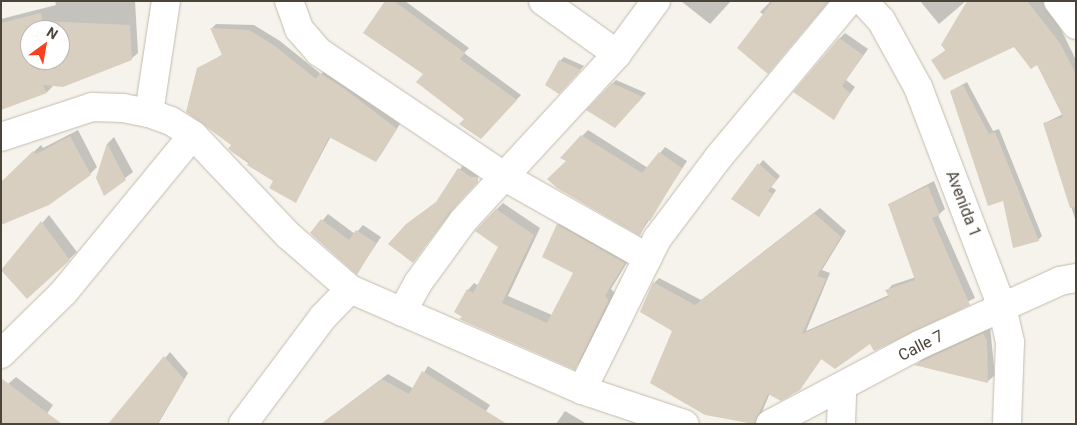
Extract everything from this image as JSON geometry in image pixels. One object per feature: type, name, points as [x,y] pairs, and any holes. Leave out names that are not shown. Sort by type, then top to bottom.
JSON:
[{"type":"street","points":[[149,113],[166,1]]},
{"type":"street","points":[[289,1],[299,29],[318,52],[505,176],[648,258]]},
{"type":"street","points":[[543,1],[617,54]]},
{"type":"street","points":[[402,312],[418,283],[463,221],[617,54],[656,1]]},
{"type":"street","points":[[582,390],[658,239],[718,158],[849,1]]},
{"type":"street","name":"Avenida 1","points":[[863,1],[881,20],[918,87],[1002,307],[1010,342],[1007,424]]},
{"type":"street","points":[[1058,1],[1076,25]]},
{"type":"street","points":[[1,137],[92,107],[123,108],[149,113],[171,121],[192,135],[289,236],[350,290],[582,390],[684,424]]},
{"type":"street","points":[[1,354],[64,292],[192,135]]},
{"type":"street","name":"Calle 7","points":[[770,424],[842,388],[920,345],[1060,281],[1076,278]]},
{"type":"street","points":[[243,424],[324,317],[350,290]]},
{"type":"street","points":[[841,424],[842,388]]},
{"type":"building","points":[[385,1],[394,1],[465,53],[460,59],[517,100],[481,139],[459,124],[464,119],[416,82],[423,74],[363,33]]},
{"type":"building","points":[[773,1],[828,1],[768,74],[737,48]]},
{"type":"building","points":[[967,1],[1027,1],[1060,43],[1076,74],[1076,207],[1070,208],[1043,123],[1063,117],[1037,65],[1031,69],[1014,47],[944,80],[931,60],[946,51],[941,45]]},
{"type":"building","points":[[41,13],[42,20],[20,20],[20,70],[70,70],[70,22],[130,25],[132,60],[63,87],[43,85],[47,93],[1,110],[1,23]]},
{"type":"building","points":[[210,28],[249,30],[275,46],[316,79],[320,73],[345,89],[397,129],[376,162],[329,137],[296,203],[269,188],[273,181],[247,165],[249,162],[228,149],[231,145],[186,112],[197,68],[222,55]]},
{"type":"building","points":[[839,38],[863,55],[842,86],[850,93],[834,120],[793,92]]},
{"type":"building","points":[[559,60],[581,70],[559,94],[545,85]]},
{"type":"building","points":[[612,83],[643,97],[615,128],[586,110]]},
{"type":"building","points":[[963,85],[989,134],[995,132],[1039,241],[1013,248],[1003,201],[988,206],[950,91]]},
{"type":"building","points":[[581,135],[642,173],[659,152],[682,168],[650,221],[647,220],[640,236],[557,188],[547,179],[566,161],[560,158]]},
{"type":"building","points":[[70,136],[91,175],[49,205],[1,225],[1,182],[33,151],[36,154]]},
{"type":"building","points":[[107,143],[126,180],[104,196],[96,178]]},
{"type":"building","points":[[758,163],[777,180],[768,191],[773,194],[759,217],[731,199]]},
{"type":"building","points":[[458,168],[471,177],[478,177],[478,182],[450,212],[413,263],[388,244],[406,224],[436,202]]},
{"type":"building","points":[[928,186],[940,215],[932,218],[970,305],[874,351],[870,344],[835,369],[821,359],[800,390],[781,401],[768,394],[754,424],[705,415],[650,383],[672,331],[640,312],[653,282],[695,305],[814,213],[841,237],[817,276],[826,279],[802,334],[889,297],[885,290],[915,280],[888,204]]},
{"type":"building","points":[[496,209],[534,235],[502,303],[547,323],[573,273],[542,257],[557,224],[625,263],[605,296],[609,300],[575,370],[459,319],[462,317],[454,312],[467,289],[473,293],[498,247],[475,231]]},
{"type":"building","points":[[321,219],[349,240],[356,230],[376,243],[357,275],[310,233]]},
{"type":"building","points":[[41,221],[70,260],[27,299],[1,270]]},
{"type":"building","points":[[983,333],[987,341],[988,383],[914,365]]},
{"type":"building","points":[[164,356],[184,379],[157,424],[108,424]]},
{"type":"building","points":[[422,371],[507,424],[321,424],[382,379],[409,394]]},
{"type":"building","points":[[1,378],[62,424],[1,424]]}]
